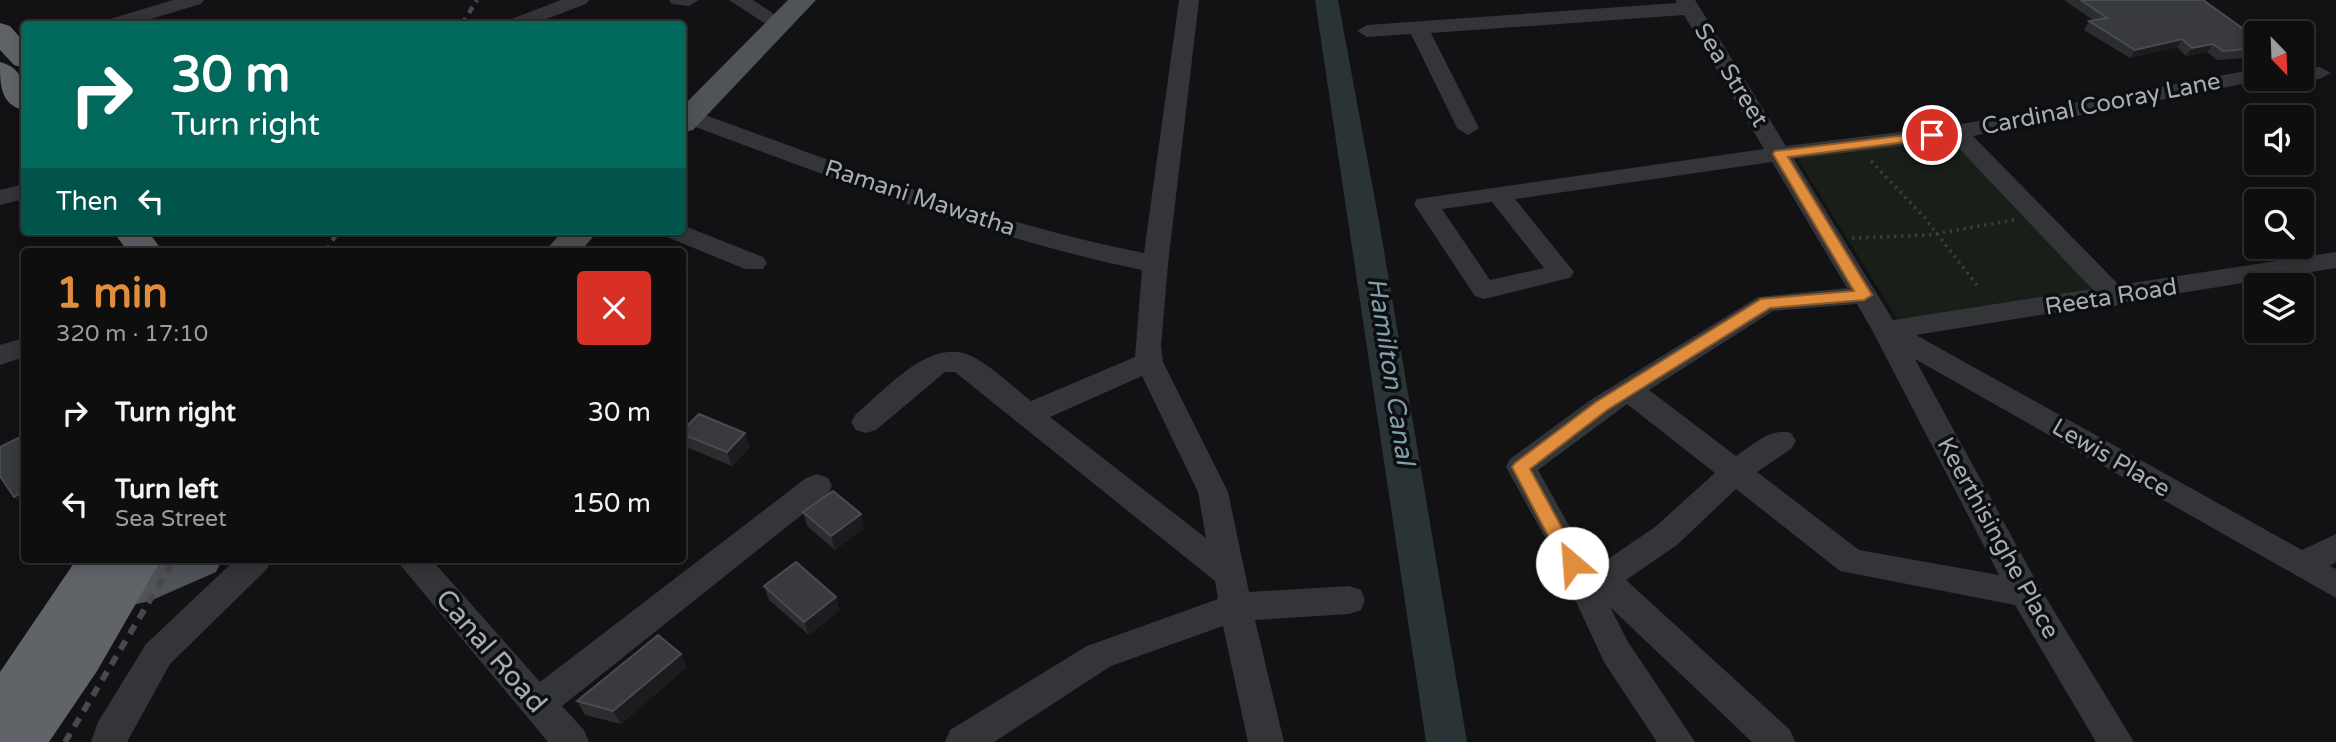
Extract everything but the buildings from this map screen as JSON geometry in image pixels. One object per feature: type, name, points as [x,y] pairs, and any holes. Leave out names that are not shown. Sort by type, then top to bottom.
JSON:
[{"type":"highway","points":[[0,33],[17,59],[21,83]]},
{"type":"highway","points":[[0,713],[110,577]]},
{"type":"highway","points":[[21,742],[110,577]]},
{"type":"main road","points":[[686,121],[803,0]]},
{"type":"main road","points":[[565,248],[578,235]]},
{"type":"main road","points":[[110,577],[165,580],[196,563]]},
{"type":"street","points":[[124,21],[194,0]]},
{"type":"street","points":[[524,21],[579,0]]},
{"type":"street","points":[[679,0],[689,0]]},
{"type":"street","points":[[739,0],[779,24]]},
{"type":"street","points":[[1189,0],[1147,346],[1149,362],[1213,492],[1266,742]]},
{"type":"street","points":[[1367,31],[1687,4]]},
{"type":"street","name":"Sea Street","points":[[1687,4],[1886,330]]},
{"type":"street","points":[[1418,27],[1468,128]]},
{"type":"street","name":"Cardinal Cooray Lane","points":[[1498,194],[1561,272],[1484,290],[1426,204],[1780,154],[1957,132],[2244,77]]},
{"type":"street","name":"Ramani Mawatha","points":[[686,121],[895,192],[1071,247],[1155,264]]},
{"type":"street","points":[[1957,132],[2115,297]]},
{"type":"street","points":[[0,198],[21,192]]},
{"type":"street","points":[[685,235],[754,264]]},
{"type":"street","name":"Reeta Road","points":[[1886,330],[2115,297],[2336,260]]},
{"type":"street","points":[[1677,742],[1616,652],[1561,540],[1521,467],[1628,389],[1767,303],[1864,295]]},
{"type":"street","name":"Lewis Place","points":[[1886,330],[2336,585]]},
{"type":"street","name":"Keerthisinghe Place","points":[[1886,330],[2025,593],[2107,738]]},
{"type":"street","points":[[0,355],[21,349]]},
{"type":"street","points":[[866,422],[946,360],[964,363],[1029,414],[1232,590]]},
{"type":"street","points":[[1029,414],[1149,362]]},
{"type":"street","points":[[1628,389],[1851,562],[2025,593]]},
{"type":"street","points":[[1602,579],[1666,536],[1734,472],[1781,440]]},
{"type":"street","points":[[537,705],[817,486]]},
{"type":"street","points":[[1561,540],[1777,742]]},
{"type":"street","points":[[2306,568],[2312,561],[2336,547]]},
{"type":"street","points":[[109,742],[111,733],[158,654],[253,563]]},
{"type":"street","name":"Canal Road","points":[[415,563],[571,742]]},
{"type":"street","points":[[963,742],[1099,656],[1232,590],[1349,600]]},
{"type":"path","points":[[1871,161],[1937,233],[1980,289]]},
{"type":"path","points":[[1827,233],[1852,238],[1937,233],[2016,220]]},
{"type":"shaded area","points":[[1959,139],[2106,292],[1898,320],[1798,160],[1807,155]]},
{"type":"water","name":"Hamilton Canal","points":[[1315,0],[1338,0],[1380,227],[1467,742],[1426,742]]},
{"type":"railway","points":[[464,21],[477,0]]},
{"type":"railway","points":[[328,248],[336,235]]},
{"type":"railway","points":[[65,742],[172,563]]},
{"type":"route","points":[[1572,563],[1521,467],[1602,406],[1767,303],[1864,295],[1780,154],[1932,135]]}]
